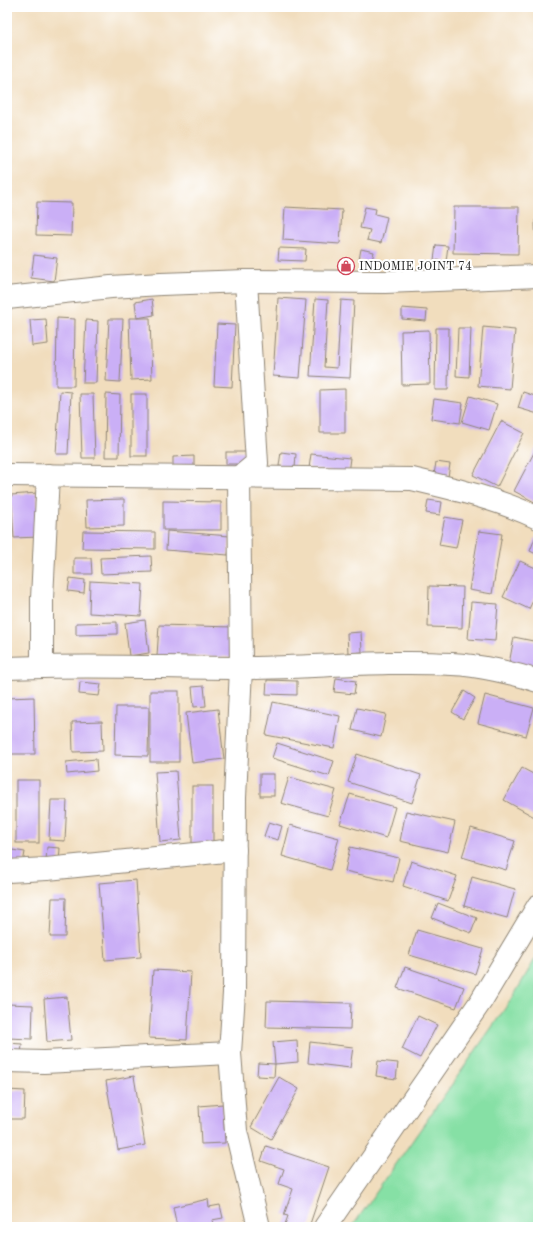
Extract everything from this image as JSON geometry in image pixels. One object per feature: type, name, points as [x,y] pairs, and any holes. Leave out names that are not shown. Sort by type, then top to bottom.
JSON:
[{"type":"street","points":[[7,298],[111,287],[246,281],[385,282],[538,276]]},
{"type":"street","points":[[239,478],[257,463],[246,281]]},
{"type":"street","points":[[7,475],[412,479],[474,494],[518,508],[538,518]]},
{"type":"street","points":[[42,666],[42,599],[48,475]]},
{"type":"street","points":[[239,478],[241,668],[235,798],[234,993],[230,1053],[236,1131],[259,1227]]},
{"type":"street","points":[[7,668],[42,666],[241,668],[381,663],[453,664],[519,675],[538,680]]},
{"type":"street","points":[[7,871],[47,870],[235,850]]},
{"type":"street","points":[[325,1227],[481,1002],[538,906]]},
{"type":"street","points":[[7,1061],[44,1062],[230,1053]]},
{"type":"green space","points":[[538,954],[538,1227],[352,1227],[513,997]]},
{"type":"building","points":[[37,202],[72,203],[71,236],[36,235]]},
{"type":"building","points":[[285,207],[342,210],[340,244],[283,240]]},
{"type":"building","points":[[365,207],[376,209],[375,214],[387,217],[381,243],[367,240],[370,230],[360,228]]},
{"type":"building","points":[[454,207],[519,207],[518,254],[453,253]]},
{"type":"building","points":[[538,219],[538,254],[536,254],[535,220]]},
{"type":"building","points":[[436,245],[448,246],[446,261],[434,260]]},
{"type":"building","points":[[279,248],[306,249],[305,261],[278,260]]},
{"type":"building","points":[[361,249],[374,252],[371,264],[359,260]]},
{"type":"building","points":[[34,255],[57,258],[54,281],[31,278]]},
{"type":"building","points":[[278,298],[306,300],[300,378],[273,376]]},
{"type":"building","points":[[152,299],[154,315],[137,318],[135,302]]},
{"type":"building","points":[[315,299],[328,300],[324,367],[337,368],[341,300],[354,301],[350,378],[310,376]]},
{"type":"building","points":[[402,308],[427,310],[426,321],[402,319]]},
{"type":"building","points":[[57,318],[75,319],[74,386],[56,386]]},
{"type":"building","points":[[129,318],[150,318],[152,379],[131,380]]},
{"type":"building","points":[[46,319],[48,344],[32,346],[30,320]]},
{"type":"building","points":[[109,319],[123,319],[120,382],[106,381]]},
{"type":"building","points":[[86,320],[98,321],[96,383],[83,383]]},
{"type":"building","points":[[217,324],[235,325],[232,387],[214,386]]},
{"type":"building","points":[[483,327],[515,330],[510,389],[478,386]]},
{"type":"building","points":[[436,328],[449,328],[448,390],[435,390]]},
{"type":"building","points":[[458,328],[471,328],[469,377],[456,376]]},
{"type":"building","points":[[429,330],[430,384],[402,385],[401,331]]},
{"type":"building","points":[[345,389],[345,433],[320,433],[320,390]]},
{"type":"building","points":[[60,391],[71,392],[68,454],[56,454]]},
{"type":"building","points":[[523,392],[538,397],[538,414],[518,408]]},
{"type":"building","points":[[80,394],[93,394],[95,458],[82,458]]},
{"type":"building","points":[[106,394],[120,395],[119,457],[105,457]]},
{"type":"building","points":[[131,394],[147,394],[147,456],[131,456]]},
{"type":"building","points":[[470,396],[497,404],[489,430],[462,422]]},
{"type":"building","points":[[434,399],[463,403],[460,423],[431,419]]},
{"type":"building","points":[[501,421],[524,433],[497,487],[473,475]]},
{"type":"building","points":[[538,445],[538,504],[514,491]]},
{"type":"building","points":[[226,452],[246,452],[246,464],[226,464]]},
{"type":"building","points":[[281,452],[296,454],[295,468],[279,466]]},
{"type":"building","points":[[311,454],[350,458],[348,473],[309,468]]},
{"type":"building","points":[[194,456],[194,466],[173,466],[173,457]]},
{"type":"building","points":[[436,462],[450,464],[448,477],[434,475]]},
{"type":"building","points":[[37,493],[39,537],[14,538],[11,495]]},
{"type":"building","points":[[124,499],[124,526],[87,527],[86,500]]},
{"type":"building","points":[[428,500],[442,502],[440,515],[426,513]]},
{"type":"building","points":[[163,501],[221,502],[221,530],[163,530]]},
{"type":"building","points":[[445,517],[462,520],[456,548],[439,545]]},
{"type":"building","points":[[83,531],[155,532],[155,549],[82,548]]},
{"type":"building","points":[[167,531],[230,536],[228,555],[166,550]]},
{"type":"building","points":[[479,531],[502,534],[492,594],[469,590]]},
{"type":"building","points":[[535,538],[538,539],[538,555],[530,551]]},
{"type":"building","points":[[151,556],[152,572],[101,574],[100,558]]},
{"type":"building","points":[[74,558],[91,558],[92,574],[74,574]]},
{"type":"building","points":[[520,561],[538,569],[538,590],[529,609],[503,597]]},
{"type":"building","points":[[70,578],[85,580],[84,593],[68,591]]},
{"type":"building","points":[[90,581],[143,584],[141,616],[89,613]]},
{"type":"building","points":[[429,586],[463,587],[462,628],[428,627]]},
{"type":"building","points":[[471,602],[498,604],[495,641],[468,639]]},
{"type":"building","points":[[145,620],[149,653],[129,656],[125,623]]},
{"type":"building","points":[[117,622],[117,634],[76,635],[76,623]]},
{"type":"building","points":[[159,625],[233,627],[233,657],[157,656]]},
{"type":"building","points":[[361,632],[362,652],[348,653],[347,633]]},
{"type":"building","points":[[514,637],[538,642],[538,669],[509,664]]},
{"type":"building","points":[[336,678],[356,681],[354,694],[334,692]]},
{"type":"building","points":[[267,680],[297,681],[297,695],[266,694]]},
{"type":"building","points":[[80,682],[101,684],[99,696],[79,694]]},
{"type":"building","points":[[204,686],[206,706],[194,707],[192,687]]},
{"type":"building","points":[[150,691],[179,691],[179,762],[150,762]]},
{"type":"building","points":[[464,691],[475,698],[463,719],[452,712]]},
{"type":"building","points":[[485,695],[534,708],[526,736],[478,723]]},
{"type":"building","points":[[34,697],[35,754],[7,754],[7,698]]},
{"type":"building","points":[[273,702],[340,716],[334,748],[266,735]]},
{"type":"building","points":[[116,707],[149,707],[148,756],[115,755]]},
{"type":"building","points":[[357,708],[386,714],[381,737],[352,730]]},
{"type":"building","points":[[218,709],[224,759],[192,763],[186,713]]},
{"type":"building","points":[[102,721],[103,751],[73,752],[72,722]]},
{"type":"building","points":[[277,743],[334,761],[329,776],[272,758]]},
{"type":"building","points":[[357,754],[421,775],[412,803],[348,782]]},
{"type":"building","points":[[96,759],[97,771],[67,774],[66,762]]},
{"type":"building","points":[[522,768],[535,775],[538,769],[538,819],[504,800]]},
{"type":"building","points":[[176,771],[181,840],[160,842],[155,772]]},
{"type":"building","points":[[260,774],[274,774],[274,796],[260,796]]},
{"type":"building","points":[[289,777],[336,790],[328,816],[281,803]]},
{"type":"building","points":[[16,780],[39,780],[39,843],[16,843]]},
{"type":"building","points":[[192,786],[213,786],[213,847],[192,847]]},
{"type":"building","points":[[350,794],[395,807],[386,838],[340,824]]},
{"type":"building","points":[[51,800],[67,800],[65,841],[49,840]]},
{"type":"building","points":[[406,811],[455,822],[448,852],[400,841]]},
{"type":"building","points":[[269,822],[282,826],[278,840],[264,836]]},
{"type":"building","points":[[290,825],[339,838],[330,870],[282,856]]},
{"type":"building","points":[[471,828],[515,841],[506,870],[462,857]]},
{"type":"building","points":[[47,847],[60,848],[59,862],[46,861]]},
{"type":"building","points":[[350,847],[399,858],[393,882],[345,871]]},
{"type":"building","points":[[12,850],[25,852],[23,863],[11,861]]},
{"type":"building","points":[[411,861],[457,876],[448,901],[403,886]]},
{"type":"building","points":[[472,877],[515,889],[507,918],[464,906]]},
{"type":"building","points":[[136,880],[141,957],[105,960],[99,883]]},
{"type":"building","points":[[52,898],[66,898],[65,937],[50,937]]},
{"type":"building","points":[[438,903],[477,918],[471,933],[432,918]]},
{"type":"building","points":[[417,930],[483,949],[475,974],[409,955]]},
{"type":"building","points":[[405,967],[464,987],[456,1008],[397,988]]},
{"type":"building","points":[[153,970],[191,972],[187,1040],[149,1038]]},
{"type":"building","points":[[67,997],[71,1040],[47,1042],[44,999]]},
{"type":"building","points":[[267,1001],[351,1003],[350,1029],[266,1027]]},
{"type":"building","points":[[7,1004],[33,1005],[32,1039],[7,1038]]},
{"type":"building","points":[[418,1016],[437,1025],[420,1058],[402,1049]]},
{"type":"building","points":[[297,1040],[298,1062],[275,1064],[273,1042]]},
{"type":"building","points":[[310,1042],[353,1047],[350,1068],[308,1063]]},
{"type":"building","points":[[7,1043],[22,1044],[21,1055],[7,1054]]},
{"type":"building","points":[[378,1061],[398,1063],[396,1079],[376,1076]]},
{"type":"building","points":[[258,1063],[275,1064],[274,1077],[257,1076]]},
{"type":"building","points":[[134,1076],[145,1145],[118,1150],[106,1081]]},
{"type":"building","points":[[279,1077],[299,1089],[271,1139],[251,1127]]},
{"type":"building","points":[[7,1090],[25,1091],[24,1119],[7,1119]]},
{"type":"building","points":[[223,1104],[225,1143],[201,1144],[199,1106]]},
{"type":"building","points":[[266,1146],[329,1167],[309,1227],[284,1227],[288,1216],[284,1215],[293,1189],[279,1184],[284,1169],[261,1161]]},
{"type":"building","points":[[208,1199],[209,1207],[220,1205],[223,1218],[212,1220],[214,1227],[177,1227],[173,1207]]},
{"type":"place","name":"INDOMIE JOINT 74","points":[[346,266]]}]
